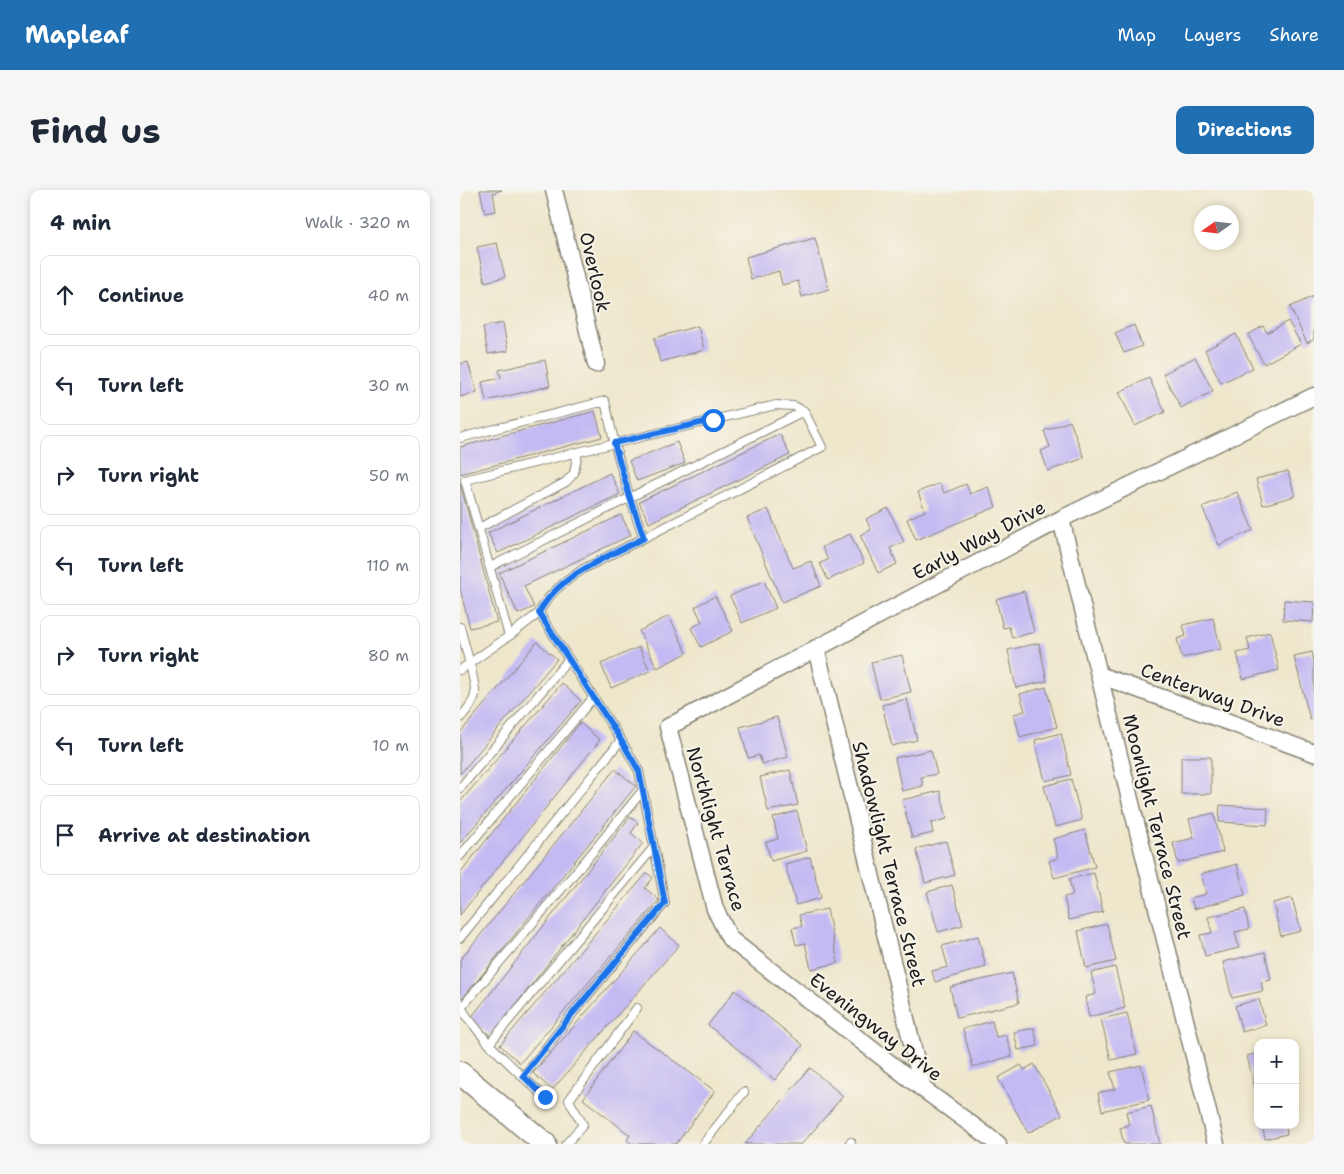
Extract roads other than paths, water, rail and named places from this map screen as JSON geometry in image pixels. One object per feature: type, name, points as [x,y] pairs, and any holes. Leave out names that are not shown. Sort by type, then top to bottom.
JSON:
[{"type":"main road","points":[[460,1073],[545,1144]]},
{"type":"street","name":"Overlook","points":[[554,190],[596,364]]},
{"type":"street","name":"Early Way Drive","points":[[668,727],[1061,519],[1314,396]]},
{"type":"street","name":"Moonlight Terrace Street","points":[[1061,519],[1216,1144]]},
{"type":"street","name":"Shadowlight Terrace Street","points":[[816,648],[923,1090]]},
{"type":"street","name":"Centerway Drive","points":[[1099,675],[1314,753]]},
{"type":"street","name":"Northlight Terrace","points":[[668,727],[714,909],[730,939]]},
{"type":"street","name":"Eveningway Drive","points":[[730,939],[923,1090],[998,1144]]},
{"type":"lane","points":[[460,438],[605,401],[614,443],[644,538]]},
{"type":"lane","points":[[460,670],[509,636],[539,613],[554,590],[583,570],[822,447],[804,411],[794,406],[776,405],[465,480],[509,636]]},
{"type":"lane","points":[[490,567],[804,411]]},
{"type":"lane","points":[[479,528],[566,482],[574,473],[578,452]]},
{"type":"lane","points":[[523,1076],[665,903],[639,771],[539,613]]},
{"type":"lane","points":[[460,627],[476,693],[472,704],[460,718]]},
{"type":"lane","points":[[460,788],[568,659]]},
{"type":"lane","points":[[460,856],[594,698]]},
{"type":"lane","points":[[460,938],[621,740]]},
{"type":"lane","points":[[545,1097],[489,1044],[461,1007],[585,862],[643,790]]},
{"type":"lane","points":[[489,1044],[654,847]]},
{"type":"lane","points":[[566,1144],[583,1124],[569,1100],[637,1008]]},
{"type":"lane","points":[[703,1144],[744,1092]]}]
